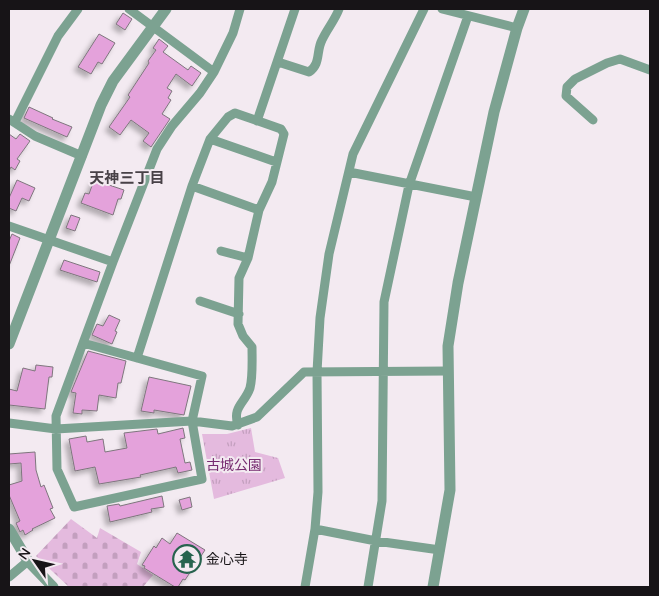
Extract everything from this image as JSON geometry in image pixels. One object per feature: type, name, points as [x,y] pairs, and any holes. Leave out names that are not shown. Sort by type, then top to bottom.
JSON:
[{"type":"street","points":[[78,9],[58,36],[12,121],[35,136],[82,156]]},
{"type":"street","points":[[129,9],[214,72]]},
{"type":"street","points":[[9,344],[101,105],[113,81],[166,9]]},
{"type":"street","points":[[83,343],[202,376],[192,421],[202,479],[74,507],[57,469],[56,416],[83,343],[113,262],[157,149],[172,126],[200,93],[214,72],[232,33],[240,9]]},
{"type":"street","points":[[258,121],[295,9]]},
{"type":"street","points":[[278,62],[309,72],[315,68],[321,42],[340,9]]},
{"type":"street","points":[[305,587],[315,529],[318,492],[317,372],[320,318],[329,254],[353,154],[424,9]]},
{"type":"street","points":[[442,9],[517,28]]},
{"type":"street","points":[[434,587],[450,490],[448,346],[456,292],[494,112],[524,9]]},
{"type":"street","points":[[368,587],[382,501],[384,302],[409,185],[468,16]]},
{"type":"street","points":[[593,120],[566,96],[567,87],[575,79],[606,63],[620,59],[650,70]]},
{"type":"street","points":[[137,358],[192,186],[210,139],[228,117],[235,113],[281,129],[284,134],[272,182],[259,210],[248,258],[239,278],[238,324],[243,336],[252,347],[250,388],[238,410],[236,417],[238,425]]},
{"type":"street","points":[[210,139],[276,162]]},
{"type":"street","points":[[349,172],[476,197]]},
{"type":"street","points":[[192,186],[259,210]]},
{"type":"street","points":[[9,226],[113,262]]},
{"type":"street","points":[[221,251],[248,258]]},
{"type":"street","points":[[200,301],[239,314]]},
{"type":"street","points":[[9,423],[56,429],[192,421],[219,425],[238,425],[256,417],[304,372],[448,371]]},
{"type":"street","points":[[9,529],[28,561],[53,587]]},
{"type":"street","points":[[315,529],[440,550]]},
{"type":"street","points":[[9,577],[28,561]]},
{"type":"green space","name":"古城公園","points":[[251,428],[255,452],[278,458],[285,478],[214,499],[202,434],[227,434]]},
{"type":"green space","points":[[71,519],[97,538],[100,528],[141,552],[137,564],[153,575],[143,587],[69,587],[36,556]]},
{"type":"building","points":[[123,13],[132,19],[125,30],[116,24]]},
{"type":"building","points":[[99,34],[115,43],[102,64],[98,62],[91,74],[78,67]]},
{"type":"building","points":[[159,39],[168,46],[163,52],[188,70],[191,66],[201,73],[192,86],[176,74],[167,88],[172,91],[168,98],[171,100],[162,114],[170,119],[151,147],[143,141],[149,133],[131,120],[120,135],[109,127],[130,97],[128,95],[149,63],[148,61],[156,50],[153,48]]},
{"type":"building","points":[[29,107],[72,127],[67,137],[24,118]]},
{"type":"building","points":[[9,134],[16,139],[20,134],[30,141],[17,159],[20,161],[15,170],[11,167],[9,171]]},
{"type":"building","points":[[17,180],[35,188],[29,201],[22,198],[16,211],[9,208],[9,198]]},
{"type":"building","points":[[94,180],[124,190],[121,199],[118,199],[113,215],[81,203],[85,193],[89,194]]},
{"type":"building","points":[[71,215],[80,218],[75,231],[66,228]]},
{"type":"building","points":[[12,234],[20,238],[9,266],[9,241]]},
{"type":"building","points":[[64,260],[100,272],[97,282],[60,270]]},
{"type":"building","points":[[109,315],[120,320],[112,344],[92,335],[97,324],[103,326]]},
{"type":"building","points":[[88,351],[126,361],[121,383],[118,383],[116,398],[99,395],[97,411],[82,410],[82,414],[73,413],[76,393],[71,392]]},
{"type":"building","points":[[36,365],[53,367],[52,377],[49,377],[45,409],[9,405],[9,389],[17,391],[23,368],[35,371]]},
{"type":"building","points":[[149,377],[191,386],[184,415],[154,410],[154,413],[141,411]]},
{"type":"building","points":[[183,428],[185,438],[180,439],[185,463],[190,462],[192,470],[178,473],[176,467],[140,475],[141,477],[99,484],[95,467],[75,471],[69,439],[86,436],[87,442],[103,439],[105,452],[127,448],[124,433],[157,429],[158,434]]},
{"type":"building","points":[[35,452],[36,470],[41,487],[44,485],[53,508],[50,509],[55,518],[32,529],[25,535],[23,530],[20,532],[16,523],[20,521],[9,495],[9,485],[22,481],[21,463],[9,464],[9,454]]},
{"type":"building","points":[[162,496],[164,507],[151,509],[152,512],[110,522],[107,506],[119,504],[120,506]]},
{"type":"building","points":[[190,497],[192,507],[182,510],[179,500]]},
{"type":"building","points":[[177,533],[205,550],[185,580],[183,579],[178,587],[175,587],[142,565],[154,546],[156,548],[162,538],[170,544]]},
{"type":"place","name":"金心寺","points":[[187,559]]},
{"type":"district","name":"天神三丁目","points":[[127,177]]}]
